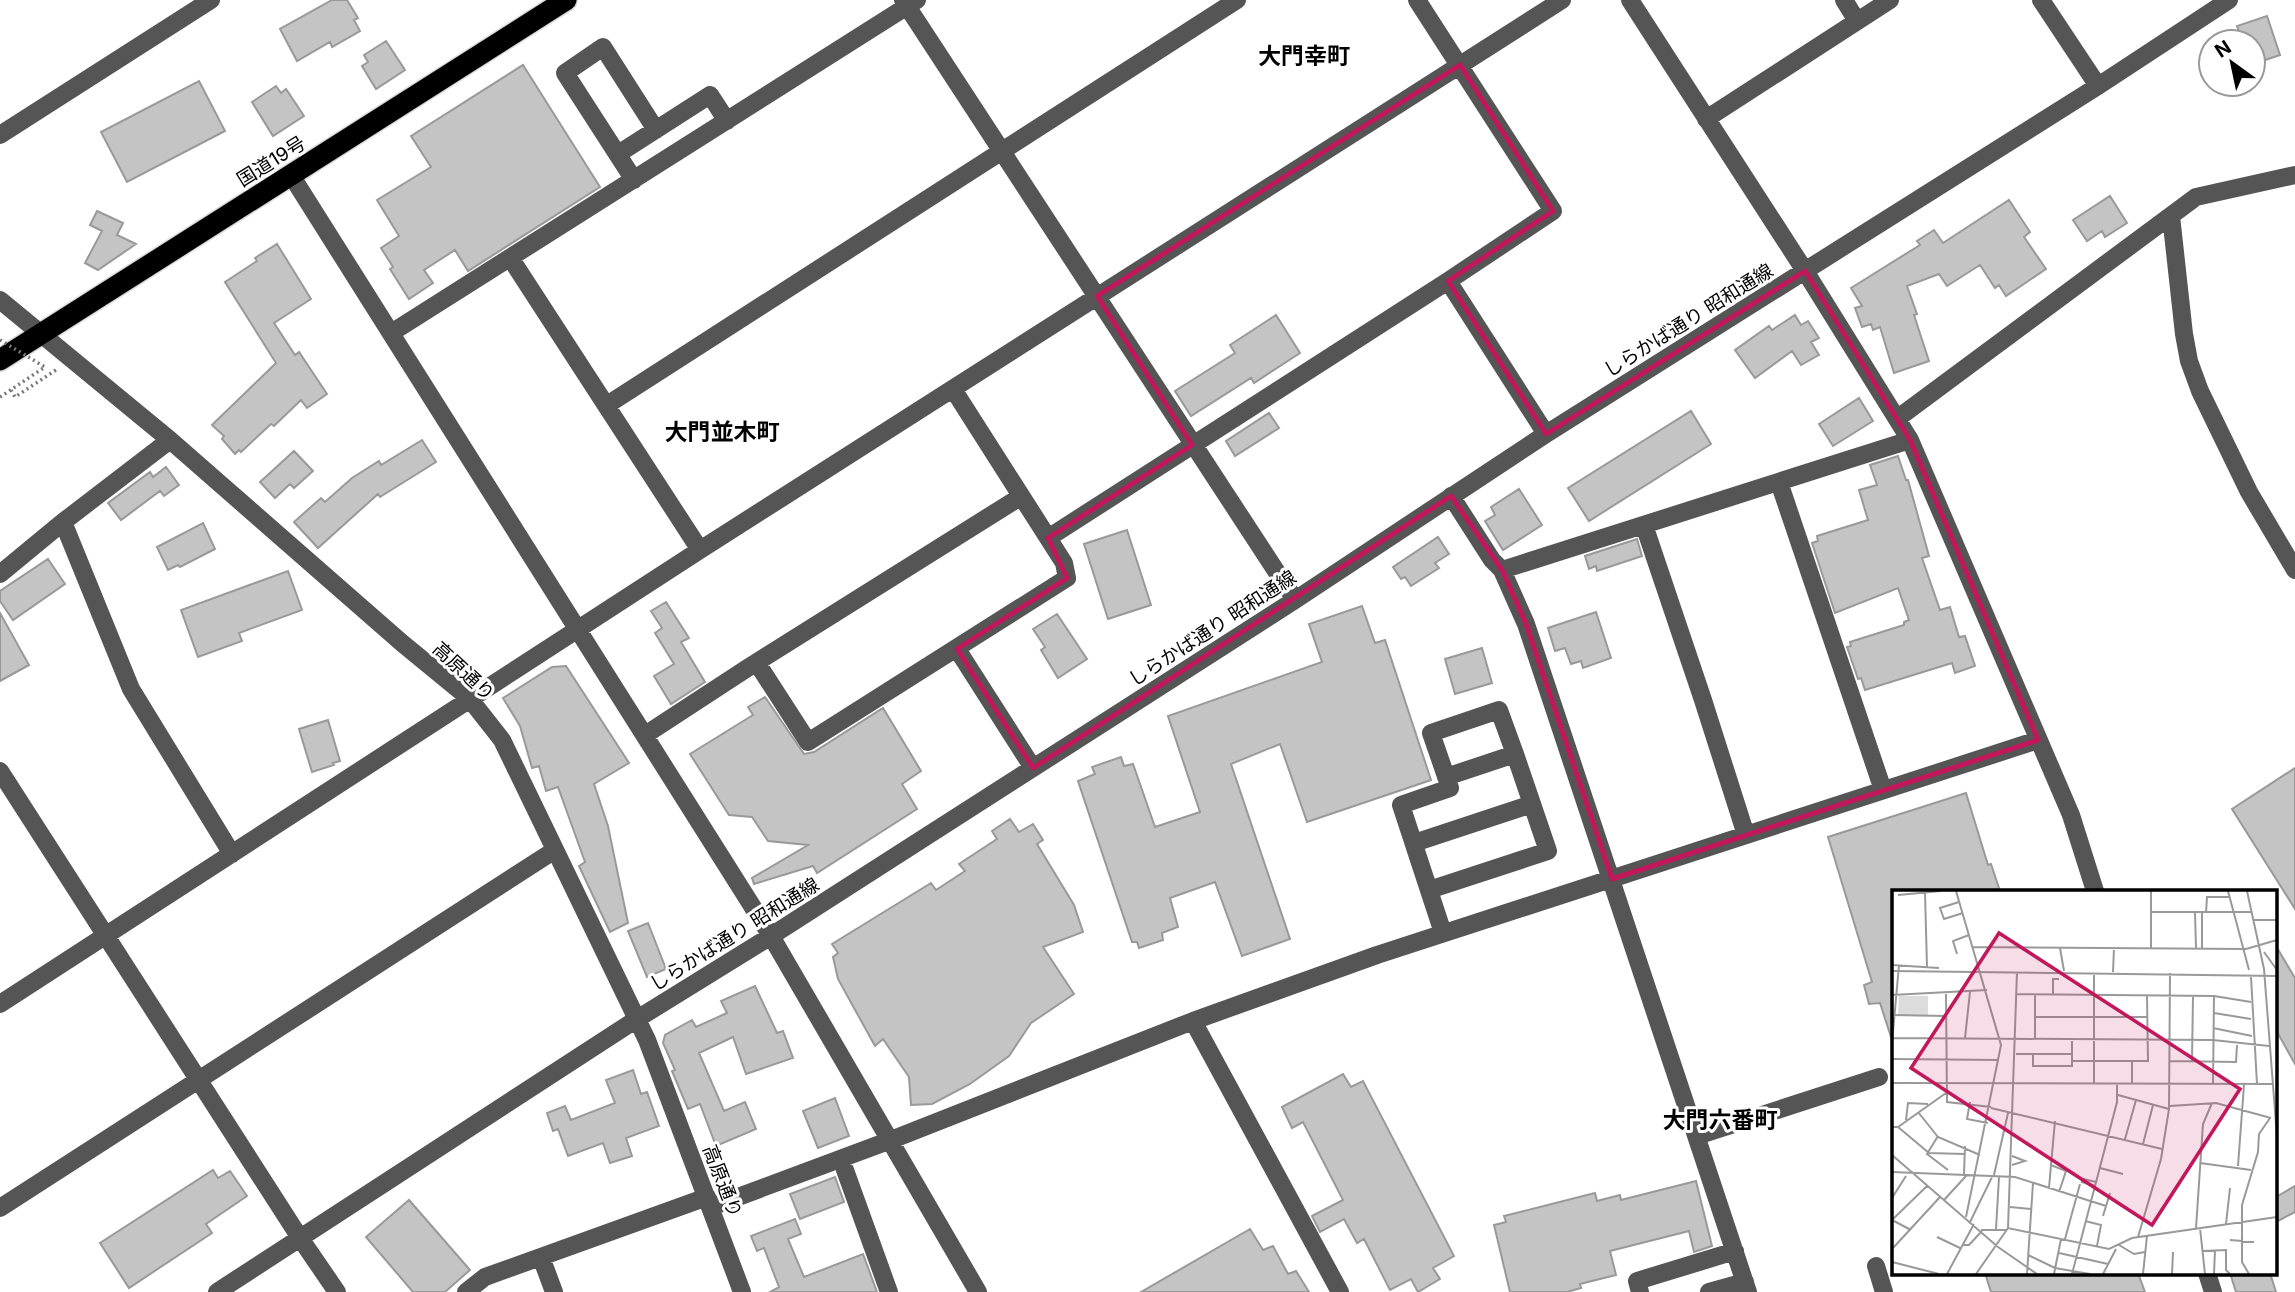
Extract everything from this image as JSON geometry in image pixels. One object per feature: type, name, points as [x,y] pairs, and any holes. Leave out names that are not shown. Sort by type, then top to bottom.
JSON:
[{"type":"highway","name":"国道19号","points":[[0,360],[566,0]]},
{"type":"street","points":[[0,135],[211,0]]},
{"type":"street","points":[[607,405],[1237,0]]},
{"type":"street","points":[[1048,538],[1553,211],[1417,0]]},
{"type":"street","points":[[0,1004],[107,937],[469,698],[1562,0]]},
{"type":"street","points":[[1630,0],[1805,271],[1910,440],[2071,815],[2095,890]]},
{"type":"street","points":[[1844,0],[1857,21]]},
{"type":"street","points":[[1706,119],[1890,0]]},
{"type":"street","points":[[2041,0],[2098,86]]},
{"type":"street","name":"しらかば通り 昭和通線","points":[[217,1292],[637,1019],[1295,600],[1545,434],[2098,86],[2229,0]]},
{"type":"street","points":[[391,334],[909,2],[1001,150],[1295,600]]},
{"type":"street","points":[[634,180],[565,72],[603,47],[656,130]]},
{"type":"street","points":[[618,154],[710,95],[727,121]]},
{"type":"street","points":[[291,175],[771,936],[978,1292]]},
{"type":"street","points":[[1898,418],[2196,197],[2295,175]]},
{"type":"street","points":[[2171,216],[2189,361],[2200,391],[2249,492],[2295,570]]},
{"type":"street","points":[[511,259],[700,550]]},
{"type":"street","points":[[1448,281],[1545,434]]},
{"type":"street","name":"高原通り","points":[[0,300],[170,440],[402,643],[469,698],[502,740],[647,1040],[742,1292]]},
{"type":"street","points":[[757,663],[808,742],[1067,578],[1065,563],[1020,497],[953,389]]},
{"type":"street","points":[[0,574],[170,440]]},
{"type":"street","points":[[1502,570],[1910,440]]},
{"type":"street","points":[[1779,482],[1882,790]]},
{"type":"street","points":[[1451,496],[1492,560],[1502,570],[1526,624],[1735,1251],[1746,1287],[1709,1292]]},
{"type":"street","points":[[645,735],[1020,497]]},
{"type":"street","points":[[63,522],[131,689],[232,854]]},
{"type":"street","points":[[1644,525],[1746,835]]},
{"type":"street","points":[[957,649],[1033,768]]},
{"type":"street","points":[[1429,890],[1548,851],[1499,710],[1431,733],[1450,788],[1402,805],[1429,890],[1443,933]]},
{"type":"street","points":[[466,1292],[481,1279],[891,1140],[1193,1021],[1443,933],[2038,740]]},
{"type":"street","points":[[1446,777],[1515,754]]},
{"type":"street","points":[[0,771],[6,794],[107,937],[337,1292]]},
{"type":"street","points":[[1414,843],[1532,804]]},
{"type":"street","points":[[0,1208],[555,850]]},
{"type":"street","points":[[1193,1021],[1340,1292]]},
{"type":"street","points":[[1697,1136],[1879,1077]]},
{"type":"street","points":[[845,1170],[889,1292]]},
{"type":"street","points":[[1640,1292],[1637,1281],[1735,1251]]},
{"type":"street","points":[[541,1257],[554,1292]]},
{"type":"street","points":[[1876,1266],[1884,1292]]},
{"type":"street","points":[[2207,1274],[2213,1292]]},
{"type":"path","points":[[0,340],[45,367],[0,397]]},
{"type":"path","points":[[11,390],[15,397],[60,368]]},
{"type":"highlighted area","points":[[1460,65],[1553,211],[1448,281],[1546,434],[1805,271],[1910,440],[2038,740],[1612,879],[1526,624],[1502,570],[1451,496],[1033,768],[957,649],[1067,578],[1048,538],[1192,445],[1097,296]]},
{"type":"building","points":[[332,0],[347,0],[358,18],[354,20],[360,31],[332,47],[330,42],[297,61],[280,29]]},
{"type":"building","points":[[2267,16],[2280,55],[2267,59],[2267,28],[2237,26]]},
{"type":"building","points":[[386,41],[405,70],[376,89],[362,66],[368,62],[364,55]]},
{"type":"building","points":[[523,65],[600,187],[468,271],[455,250],[424,270],[433,283],[409,299],[390,269],[393,267],[381,248],[399,236],[377,200],[431,167],[411,136]]},
{"type":"building","points":[[199,81],[225,131],[127,182],[101,132]]},
{"type":"building","points":[[276,86],[281,93],[286,89],[304,116],[273,136],[252,102]]},
{"type":"building","points":[[2110,196],[2127,223],[2105,237],[2102,231],[2087,241],[2073,220]]},
{"type":"building","points":[[2009,200],[2030,232],[2024,237],[2046,269],[2006,296],[1999,285],[1995,288],[1980,265],[1947,286],[1939,274],[1907,286],[1929,361],[1894,373],[1880,327],[1873,330],[1871,324],[1862,327],[1855,308],[1862,306],[1851,288],[1920,245],[1917,241],[1934,230],[1943,243]]},
{"type":"building","points":[[97,211],[123,223],[117,235],[136,244],[98,270],[85,263],[102,231],[90,225]]},
{"type":"building","points":[[277,244],[311,299],[274,323],[295,355],[299,352],[327,394],[307,408],[301,400],[274,426],[271,424],[241,452],[239,450],[235,454],[222,439],[224,436],[212,425],[276,363],[225,282]]},
{"type":"building","points":[[1276,315],[1300,353],[1254,383],[1251,378],[1191,416],[1175,391],[1235,353],[1230,345]]},
{"type":"building","points":[[1795,315],[1801,325],[1808,321],[1819,338],[1811,342],[1819,355],[1801,365],[1792,351],[1755,378],[1735,350],[1769,326],[1772,330]]},
{"type":"building","points":[[1859,398],[1873,421],[1833,446],[1819,424]]},
{"type":"building","points":[[1691,411],[1711,444],[1589,521],[1568,488]]},
{"type":"building","points":[[1269,413],[1279,428],[1235,456],[1226,441]]},
{"type":"building","points":[[422,440],[436,462],[380,497],[378,494],[318,548],[294,522],[321,498],[325,502],[352,478],[379,461],[381,465]]},
{"type":"building","points":[[294,451],[313,471],[294,488],[290,484],[275,498],[260,482]]},
{"type":"building","points":[[1898,456],[1908,480],[1929,556],[1922,558],[1940,610],[1950,607],[1959,637],[1965,636],[1975,666],[1955,673],[1952,663],[1865,690],[1861,678],[1858,679],[1847,647],[1851,646],[1850,642],[1904,625],[1904,622],[1909,620],[1898,588],[1835,613],[1812,543],[1818,541],[1817,536],[1868,520],[1859,490],[1877,485],[1870,465]]},
{"type":"building","points":[[166,467],[179,485],[164,496],[160,491],[121,520],[108,503],[150,472],[153,477]]},
{"type":"building","points":[[1519,489],[1542,525],[1503,550],[1485,521],[1495,515],[1491,507]]},
{"type":"building","points":[[203,523],[215,549],[180,567],[178,565],[168,570],[157,547]]},
{"type":"building","points":[[1127,530],[1151,605],[1108,619],[1084,544]]},
{"type":"building","points":[[1438,537],[1449,554],[1435,563],[1439,568],[1411,586],[1405,577],[1401,579],[1393,567]]},
{"type":"building","points":[[1637,539],[1642,556],[1597,571],[1596,566],[1589,569],[1585,556]]},
{"type":"building","points":[[48,559],[65,584],[13,620],[0,601],[0,591]]},
{"type":"building","points":[[288,571],[302,610],[239,633],[242,641],[198,657],[181,610]]},
{"type":"building","points":[[666,602],[689,638],[681,642],[705,682],[671,704],[654,676],[674,664],[655,633],[662,628],[651,611]]},
{"type":"building","points":[[1362,606],[1375,643],[1385,640],[1431,780],[1307,822],[1280,744],[1231,764],[1290,939],[1242,956],[1215,882],[1170,898],[1178,927],[1162,933],[1163,940],[1139,948],[1137,942],[1132,942],[1078,781],[1095,774],[1092,767],[1121,757],[1124,766],[1133,764],[1155,827],[1200,812],[1168,716],[1322,662],[1309,624]]},
{"type":"building","points":[[1596,612],[1611,658],[1583,668],[1581,661],[1571,664],[1565,648],[1555,651],[1548,628]]},
{"type":"building","points":[[0,613],[29,665],[0,681]]},
{"type":"building","points":[[1057,614],[1087,659],[1058,678],[1041,650],[1045,647],[1033,629]]},
{"type":"building","points":[[1482,648],[1492,683],[1455,694],[1445,659]]},
{"type":"building","points":[[566,666],[629,763],[594,784],[608,826],[628,923],[610,932],[579,866],[585,862],[558,787],[546,791],[539,766],[532,768],[520,726],[503,698],[552,667]]},
{"type":"building","points":[[765,697],[804,754],[814,752],[883,708],[921,771],[902,784],[917,809],[817,873],[813,866],[754,884],[752,878],[808,845],[768,841],[752,817],[729,815],[690,754],[753,715],[748,707]]},
{"type":"building","points":[[328,720],[340,761],[312,772],[299,729]]},
{"type":"building","points":[[2295,768],[2295,909],[2232,809]]},
{"type":"building","points":[[1966,793],[1988,865],[1991,864],[2000,890],[1892,890],[1891,1037],[1880,1003],[1869,1004],[1864,985],[1872,982],[1828,837]]},
{"type":"building","points":[[1010,819],[1019,832],[1033,824],[1043,840],[1037,844],[1074,905],[1083,932],[1043,947],[1074,994],[1031,1023],[1009,1056],[970,1084],[932,1104],[911,1105],[909,1077],[883,1039],[875,1046],[838,979],[833,957],[838,953],[832,944],[931,883],[936,890],[965,871],[959,864],[997,839],[992,831]]},
{"type":"building","points":[[648,923],[666,969],[647,977],[628,931]]},
{"type":"building","points":[[2278,949],[2295,978],[2295,1064],[2278,1034]]},
{"type":"building","points":[[755,986],[777,1033],[783,1031],[793,1058],[746,1074],[733,1037],[699,1053],[724,1111],[745,1102],[756,1129],[716,1146],[700,1104],[688,1109],[663,1043],[665,1035],[692,1020],[696,1027],[727,1013],[721,1001]]},
{"type":"building","points":[[633,1070],[641,1094],[647,1092],[659,1126],[626,1138],[632,1156],[610,1163],[603,1143],[568,1156],[558,1129],[553,1131],[547,1113],[565,1106],[571,1120],[615,1103],[606,1080]]},
{"type":"building","points":[[1343,1074],[1351,1087],[1363,1081],[1454,1256],[1433,1268],[1440,1279],[1418,1292],[1411,1279],[1390,1290],[1364,1239],[1357,1243],[1344,1219],[1320,1232],[1312,1216],[1343,1200],[1303,1122],[1292,1128],[1282,1107]]},
{"type":"building","points":[[835,1098],[849,1136],[818,1148],[803,1111]]},
{"type":"building","points":[[213,1170],[218,1178],[230,1171],[247,1196],[206,1224],[212,1233],[129,1288],[100,1243]]},
{"type":"building","points":[[835,1177],[844,1202],[800,1219],[790,1194]]},
{"type":"building","points":[[1696,1181],[1712,1246],[1694,1252],[1689,1231],[1610,1251],[1616,1275],[1580,1284],[1581,1288],[1567,1292],[1510,1292],[1494,1225],[1506,1222],[1504,1216],[1595,1193],[1597,1201],[1620,1195],[1621,1200]]},
{"type":"building","points":[[2295,1186],[2295,1212],[2278,1221],[2278,1196]]},
{"type":"building","points":[[409,1200],[470,1270],[445,1292],[413,1292],[366,1237]]},
{"type":"building","points":[[795,1219],[801,1234],[788,1239],[804,1277],[863,1254],[877,1292],[770,1292],[779,1287],[764,1248],[757,1251],[751,1236]]},
{"type":"building","points":[[1250,1229],[1263,1250],[1273,1246],[1288,1274],[1296,1271],[1309,1292],[1141,1292]]},
{"type":"building","points":[[1985,1274],[2138,1274],[2145,1292],[1991,1292]]},
{"type":"building","points":[[2230,1274],[2270,1274],[2276,1292],[2236,1292]]},
{"type":"district","name":"大門幸町","points":[[1304,56]]},
{"type":"district","name":"大門並木町","points":[[722,432]]},
{"type":"district","name":"大門六番町","points":[[1720,1120]]}]
